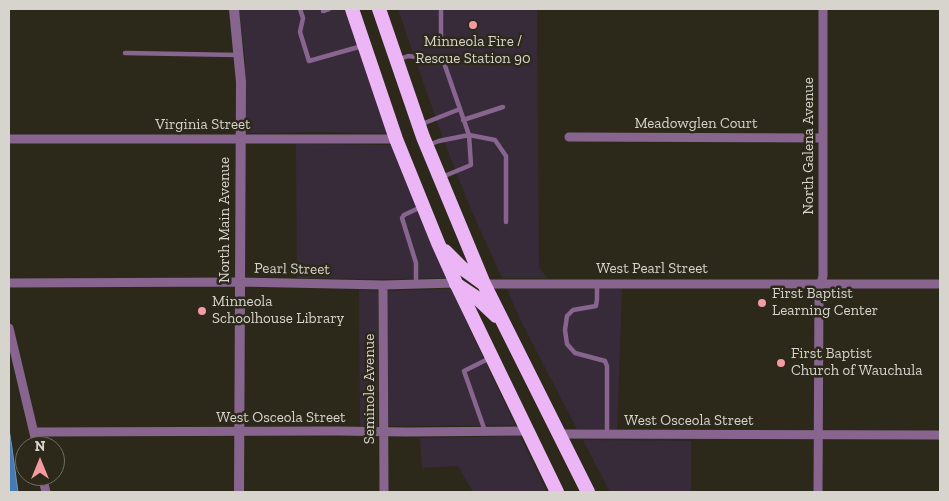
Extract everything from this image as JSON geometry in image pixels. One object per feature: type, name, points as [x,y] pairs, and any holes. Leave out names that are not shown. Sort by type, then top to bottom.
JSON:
[{"type":"highway","points":[[352,9],[396,139],[438,243],[557,492]]},
{"type":"highway","points":[[379,9],[426,145],[484,284],[588,492]]},
{"type":"highway","points":[[438,243],[462,268],[484,284]]},
{"type":"highway","points":[[456,283],[477,298],[503,323]]},
{"type":"street","name":"North Main Avenue","points":[[234,9],[241,82],[239,492]]},
{"type":"street","name":"North Galena Avenue","points":[[818,492],[819,290],[823,276],[823,9]]},
{"type":"street","name":"Meadowglen Court","points":[[569,137],[823,138]]},
{"type":"street","name":"Virginia Street","points":[[9,139],[396,139]]},
{"type":"street","name":"Pearl Street","points":[[9,283],[239,282],[383,285],[456,283]]},
{"type":"street","name":"West Pearl Street","points":[[484,284],[940,284]]},
{"type":"street","name":"Seminole Avenue","points":[[383,285],[384,492]]},
{"type":"street","points":[[9,328],[35,436]]},
{"type":"street","name":"West Osceola Street","points":[[34,432],[527,431]]},
{"type":"street","name":"West Osceola Street","points":[[558,434],[940,436]]},
{"type":"lane","points":[[300,9],[303,18],[300,32],[309,61],[364,45]]},
{"type":"lane","points":[[323,11],[329,9]]},
{"type":"lane","points":[[441,9],[441,38]]},
{"type":"lane","points":[[125,53],[239,55]]},
{"type":"lane","points":[[396,61],[408,56],[443,60],[469,135],[471,165],[440,178]]},
{"type":"lane","points":[[463,120],[503,108]]},
{"type":"lane","points":[[419,126],[460,109]]},
{"type":"lane","points":[[426,145],[469,135],[495,140],[506,156],[506,222]]},
{"type":"lane","points":[[416,284],[416,263],[402,218],[404,215],[423,206]]},
{"type":"lane","points":[[597,283],[598,299],[596,306],[573,310],[566,316],[565,330],[566,344],[575,353],[605,360],[607,366],[607,434]]},
{"type":"lane","points":[[485,431],[464,371],[492,357]]},
{"type":"shaded area","points":[[239,9],[344,9],[389,133],[246,133],[245,58]]},
{"type":"shaded area","points":[[398,9],[537,9],[539,267],[547,278],[502,278],[470,207],[443,139]]},
{"type":"shaded area","points":[[296,144],[393,145],[446,278],[297,278]]},
{"type":"shaded area","points":[[451,289],[515,425],[388,426],[388,291]]},
{"type":"shaded area","points":[[507,289],[622,289],[617,429],[577,429],[522,323]]},
{"type":"shaded area","points":[[359,290],[378,291],[378,426],[360,426]]},
{"type":"shaded area","points":[[520,436],[547,492],[473,492],[458,466],[422,468],[420,438]]},
{"type":"shaded area","points":[[583,440],[691,441],[691,492],[610,492]]},
{"type":"water","points":[[9,429],[15,470],[15,486],[17,486],[18,492],[9,492]]},
{"type":"place","name":"Minneola Fire / Rescue Station 90","points":[[473,25]]},
{"type":"place","name":"First Baptist Learning Center","points":[[762,303]]},
{"type":"place","name":"Minneola Schoolhouse Library","points":[[202,311]]},
{"type":"place","name":"First Baptist Church of Wauchula","points":[[781,363]]}]
